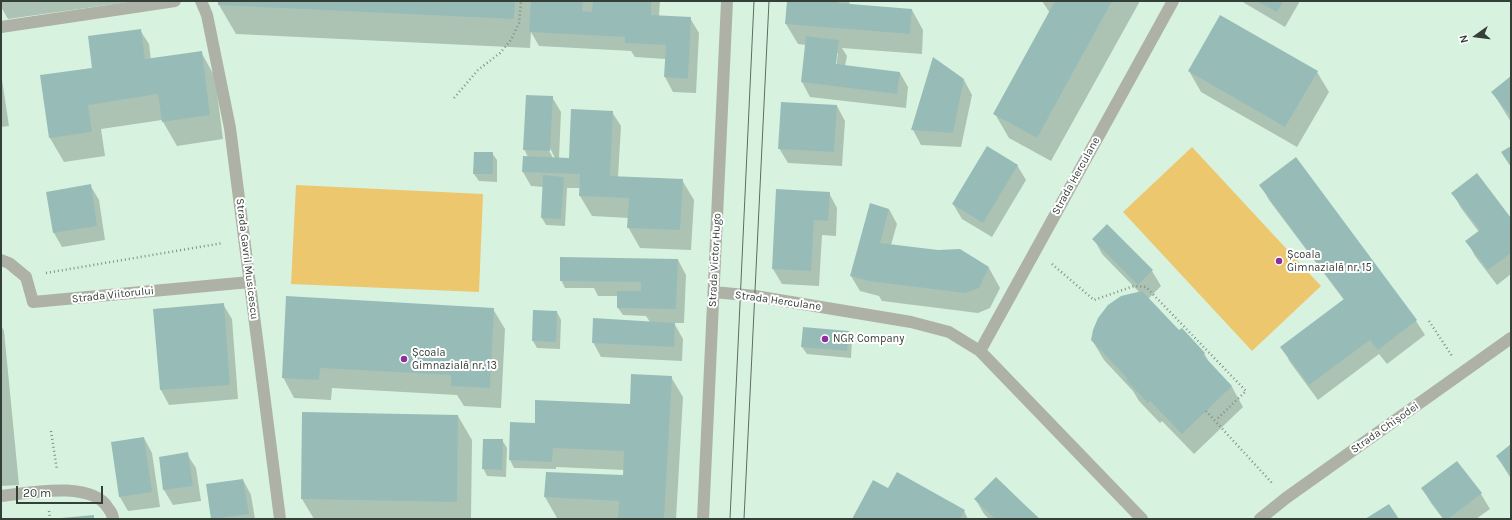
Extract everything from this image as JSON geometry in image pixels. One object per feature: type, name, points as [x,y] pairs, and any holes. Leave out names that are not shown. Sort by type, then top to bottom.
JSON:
[{"type":"street","points":[[1,27],[175,1]]},
{"type":"street","name":"Strada Gavril Musicescu","points":[[201,1],[208,15],[230,128],[280,519]]},
{"type":"street","name":"Strada Victor Hugo","points":[[703,519],[727,1]]},
{"type":"street","name":"Strada Herculane","points":[[980,351],[1173,1]]},
{"type":"street","points":[[1,260],[9,263],[26,277]]},
{"type":"street","name":"Strada Viitorului","points":[[26,277],[33,302],[250,282]]},
{"type":"street","name":"Strada Herculane","points":[[714,292],[755,296],[911,322],[948,332],[980,351],[1142,519]]},
{"type":"street","name":"Strada Chișodei","points":[[1260,519],[1286,498],[1511,338]]},
{"type":"street","points":[[1,496],[60,490],[89,493],[105,501],[113,515],[113,519]]},
{"type":"path","points":[[454,98],[478,70],[500,53],[511,40],[519,23],[521,1]]},
{"type":"path","points":[[26,277],[224,243]]},
{"type":"path","points":[[1035,250],[1094,300],[1134,286],[1146,287],[1246,391],[1216,420]]},
{"type":"path","points":[[1429,321],[1463,372]]},
{"type":"path","points":[[1206,411],[1216,420],[1286,498]]},
{"type":"path","points":[[51,431],[60,490]]},
{"type":"shaded area","points":[[1192,147],[1321,286],[1252,351],[1123,212]]},
{"type":"shaded area","points":[[296,185],[483,194],[479,292],[291,284]]},
{"type":"building","points":[[218,1],[515,1],[514,19],[218,5]]},
{"type":"building","points":[[531,1],[583,1],[582,11],[592,12],[593,1],[651,1],[651,15],[691,17],[688,79],[664,77],[666,45],[625,43],[625,37],[529,32]]},
{"type":"building","points":[[787,1],[838,1],[838,3],[912,9],[910,34],[785,24]]},
{"type":"building","points":[[1055,1],[1112,1],[1037,138],[993,114]]},
{"type":"building","points":[[1256,1],[1283,1],[1277,12]]},
{"type":"building","points":[[1220,15],[1318,71],[1285,127],[1188,71]]},
{"type":"building","points":[[141,29],[145,59],[202,51],[210,115],[162,122],[158,94],[88,105],[92,132],[49,138],[40,75],[92,68],[88,36]]},
{"type":"building","points":[[806,36],[839,40],[836,64],[900,72],[897,94],[801,82]]},
{"type":"building","points":[[933,57],[964,79],[953,133],[911,130]]},
{"type":"building","points":[[1511,76],[1511,116],[1491,92]]},
{"type":"building","points":[[526,95],[553,96],[550,151],[523,150]]},
{"type":"building","points":[[781,102],[837,105],[834,152],[778,149]]},
{"type":"building","points":[[571,109],[613,111],[610,176],[683,179],[680,230],[627,228],[629,198],[579,196],[580,174],[522,172],[523,156],[569,158]]},
{"type":"building","points":[[987,146],[1018,165],[983,223],[952,204]]},
{"type":"building","points":[[1511,146],[1511,167],[1501,152]]},
{"type":"building","points":[[474,152],[493,152],[493,174],[473,174]]},
{"type":"building","points":[[1296,157],[1417,320],[1378,350],[1370,340],[1309,385],[1280,347],[1344,299],[1259,185]]},
{"type":"building","points":[[1477,173],[1511,218],[1511,253],[1488,270],[1465,241],[1480,230],[1451,193]]},
{"type":"building","points":[[543,175],[564,177],[561,219],[541,218]]},
{"type":"building","points":[[91,184],[97,226],[53,233],[46,192]]},
{"type":"building","points":[[776,189],[830,192],[828,221],[814,220],[811,271],[772,269]]},
{"type":"building","points":[[870,203],[889,209],[880,243],[938,250],[960,249],[989,267],[979,288],[965,293],[869,281],[850,276]]},
{"type":"building","points":[[1107,224],[1153,270],[1138,285],[1092,239]]},
{"type":"building","points":[[560,257],[678,259],[676,309],[617,308],[617,291],[641,291],[641,282],[560,281]]},
{"type":"building","points":[[1142,291],[1179,330],[1182,328],[1205,353],[1203,355],[1232,386],[1182,434],[1150,401],[1148,403],[1126,380],[1128,379],[1091,340],[1098,318],[1108,305],[1121,296]]},
{"type":"building","points":[[286,296],[494,308],[490,388],[451,386],[451,375],[320,368],[319,380],[282,378]]},
{"type":"building","points":[[224,303],[230,385],[160,390],[153,309]]},
{"type":"building","points":[[533,310],[557,311],[556,342],[532,341]]},
{"type":"building","points":[[593,318],[675,323],[674,347],[592,343]]},
{"type":"building","name":"NGR Company","points":[[803,327],[849,331],[847,351],[801,347]]},
{"type":"building","points":[[631,374],[672,376],[664,519],[618,519],[619,501],[544,497],[546,472],[623,475],[624,451],[553,448],[552,462],[509,460],[510,422],[535,423],[535,400],[630,404]]},
{"type":"building","points":[[302,412],[458,415],[457,502],[301,499]]},
{"type":"building","points":[[144,437],[152,492],[119,497],[111,442]]},
{"type":"building","points":[[483,439],[503,439],[502,470],[482,469]]},
{"type":"building","points":[[1511,444],[1511,476],[1496,456]]},
{"type":"building","points":[[188,452],[193,486],[163,490],[159,457]]},
{"type":"building","points":[[1457,461],[1482,493],[1448,519],[1444,519],[1421,488]]},
{"type":"building","points":[[897,472],[965,510],[960,519],[852,519],[873,480],[888,488]]},
{"type":"building","points":[[996,477],[1040,519],[995,519],[974,499]]},
{"type":"building","points":[[243,479],[249,514],[211,519],[206,484]]},
{"type":"building","points":[[1389,504],[1399,519],[1365,519]]},
{"type":"building","points":[[94,515],[94,519],[61,519],[61,518]]},
{"type":"tram line","points":[[730,519],[754,1]]},
{"type":"tram line","points":[[744,519],[769,1]]},
{"type":"place","name":"Școala Gimnazială nr. 15","points":[[1279,261]]},
{"type":"place","name":"NGR Company","points":[[825,339]]},
{"type":"place","name":"Școala Gimnazială nr. 13","points":[[404,359]]}]
